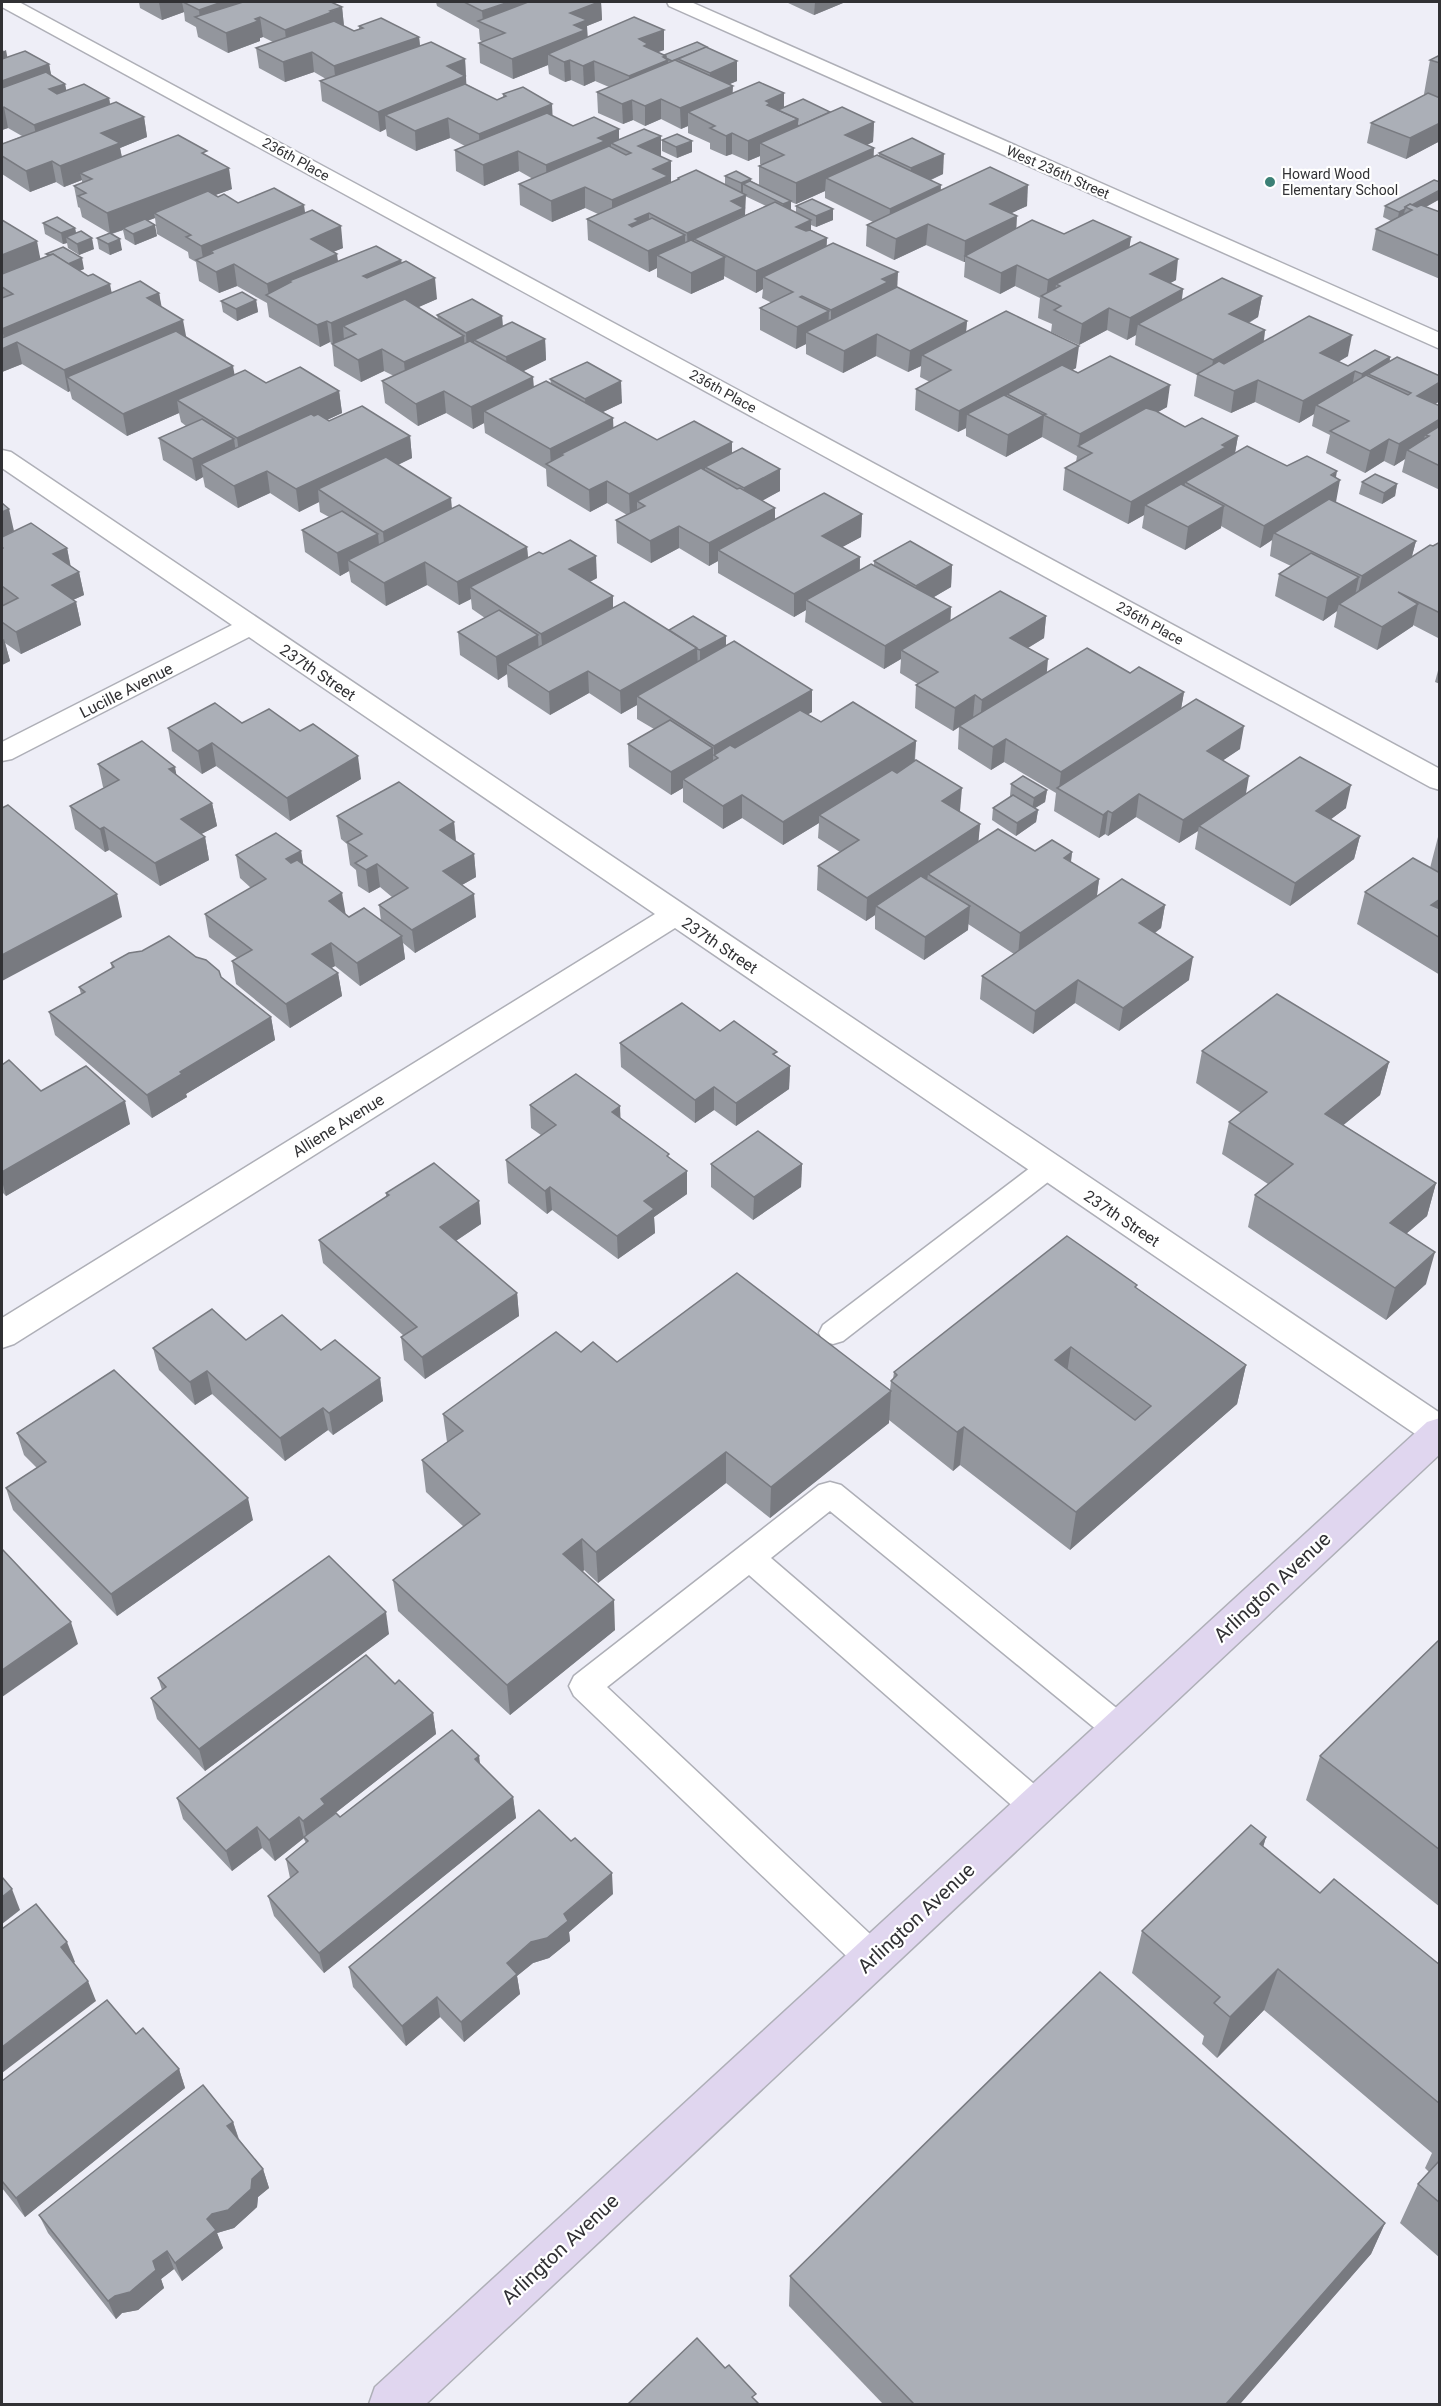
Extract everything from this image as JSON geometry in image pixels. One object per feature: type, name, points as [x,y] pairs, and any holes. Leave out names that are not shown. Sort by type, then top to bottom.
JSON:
[{"type":"main road","name":"Arlington Avenue","points":[[392,2404],[1439,1432]]},
{"type":"street","name":"236th Place","points":[[6,2],[1440,781]]},
{"type":"street","name":"West 236th Street","points":[[676,2],[1440,342]]},
{"type":"street","name":"237th Street","points":[[2,457],[1439,1432]]},
{"type":"street","name":"Lucille Avenue","points":[[2,753],[251,627]]},
{"type":"street","name":"Alliene Avenue","points":[[2,1335],[675,915]]},
{"type":"lane","points":[[833,1333],[1048,1168]]},
{"type":"lane","points":[[873,1959],[585,1686],[830,1494],[1119,1729]]},
{"type":"lane","points":[[750,1558],[1036,1806]]},
{"type":"building","points":[[183,2],[222,2],[199,10]]},
{"type":"building","points":[[243,2],[331,2],[342,7],[285,30],[260,17],[255,19],[258,21],[226,33],[195,17]]},
{"type":"building","points":[[464,2],[509,2],[482,11]]},
{"type":"building","points":[[528,2],[599,2],[570,13],[587,20],[574,25],[585,30],[512,59],[479,43],[505,33],[478,21]]},
{"type":"building","points":[[634,17],[664,30],[639,39],[648,44],[644,46],[666,56],[663,57],[668,60],[629,76],[594,61],[583,66],[570,60],[564,62],[548,54]]},
{"type":"building","points":[[381,18],[419,37],[334,66],[312,52],[283,62],[256,48],[334,21],[354,31],[363,28],[359,26]]},
{"type":"building","points":[[431,42],[465,59],[447,66],[465,76],[378,112],[320,81]]},
{"type":"building","points":[[697,42],[707,47],[672,61],[664,55]]},
{"type":"building","points":[[706,47],[737,61],[710,73],[678,59]]},
{"type":"building","points":[[25,51],[49,64],[2,81],[2,59]]},
{"type":"building","points":[[1440,55],[1440,63],[1430,60]]},
{"type":"building","points":[[675,60],[733,86],[680,108],[661,99],[645,106],[632,100],[622,104],[597,92]]},
{"type":"building","points":[[46,72],[65,84],[49,89],[57,94],[84,84],[109,98],[34,125],[4,107],[2,108],[2,88]]},
{"type":"building","points":[[759,82],[784,93],[766,101],[770,103],[767,105],[798,119],[748,141],[732,133],[726,136],[710,128],[715,126],[688,112]]},
{"type":"building","points":[[465,84],[497,100],[506,96],[503,94],[523,87],[552,104],[479,134],[448,118],[415,131],[385,115]]},
{"type":"building","points":[[1428,93],[1440,98],[1440,123],[1410,138],[1371,123]]},
{"type":"building","points":[[803,99],[830,112],[799,126],[797,125],[798,119],[778,110]]},
{"type":"building","points":[[116,102],[144,117],[101,133],[120,143],[60,166],[52,161],[26,171],[2,156],[2,144]]},
{"type":"building","points":[[842,107],[874,122],[845,135],[874,148],[796,183],[759,166],[784,155],[760,143]]},
{"type":"building","points":[[547,113],[573,126],[594,117],[619,129],[598,138],[605,141],[546,165],[518,151],[483,165],[455,150]]},
{"type":"building","points":[[644,129],[661,136],[638,146],[671,161],[653,169],[668,176],[612,200],[585,187],[551,201],[519,184],[609,146],[626,155],[631,153],[611,143]]},
{"type":"building","points":[[677,134],[692,141],[676,147],[662,140]]},
{"type":"building","points":[[178,135],[207,151],[202,153],[229,168],[107,213],[78,196],[86,193],[74,186],[92,179],[80,173]]},
{"type":"building","points":[[912,138],[944,154],[911,168],[879,153]]},
{"type":"building","points":[[877,155],[941,185],[890,209],[826,178]]},
{"type":"building","points":[[990,167],[1028,185],[990,204],[1017,216],[965,241],[928,224],[896,239],[867,225]]},
{"type":"building","points":[[696,170],[746,195],[731,201],[744,208],[687,233],[649,213],[635,219],[639,221],[629,225],[632,227],[652,218],[685,235],[648,251],[587,219],[679,179]]},
{"type":"building","points":[[736,171],[751,179],[741,183],[725,176]]},
{"type":"building","points":[[1434,180],[1440,182],[1440,190],[1410,204],[1405,209],[1399,212],[1385,206]]},
{"type":"building","points":[[750,181],[791,201],[783,204],[743,184]]},
{"type":"building","points":[[274,188],[304,205],[201,246],[186,237],[191,235],[154,213],[208,191],[218,197],[224,194],[238,203]]},
{"type":"building","points":[[812,199],[833,209],[816,216],[796,206]]},
{"type":"building","points":[[775,202],[811,220],[796,227],[806,231],[810,230],[827,238],[756,271],[694,239]]},
{"type":"building","points":[[1410,204],[1417,207],[1421,205],[1440,212],[1440,256],[1376,229],[1412,210],[1405,207]]},
{"type":"building","points":[[312,210],[341,226],[311,239],[337,254],[267,284],[234,264],[216,272],[196,260],[213,253],[211,251]]},
{"type":"building","points":[[57,217],[75,228],[61,233],[43,223]]},
{"type":"building","points":[[145,219],[155,225],[133,234],[123,228]]},
{"type":"building","points":[[2,220],[37,241],[2,255]]},
{"type":"building","points":[[1032,220],[1064,234],[1093,220],[1131,237],[1048,280],[1017,265],[1001,273],[965,256]]},
{"type":"building","points":[[81,231],[92,238],[77,244],[66,237]]},
{"type":"building","points":[[110,233],[120,239],[108,244],[97,238]]},
{"type":"building","points":[[691,240],[725,257],[691,273],[657,255]]},
{"type":"building","points":[[1140,242],[1178,259],[1150,274],[1183,289],[1130,318],[1109,308],[1082,324],[1054,310],[1061,306],[1041,296],[1060,286],[1056,284]]},
{"type":"building","points":[[833,243],[898,272],[882,279],[888,282],[831,310],[800,297],[829,311],[797,327],[760,308],[793,292],[763,277]]},
{"type":"building","points":[[376,246],[401,260],[363,276],[367,278],[406,261],[435,278],[331,323],[327,321],[317,325],[266,295],[291,282],[289,281]]},
{"type":"building","points":[[63,247],[82,258],[68,264],[53,254],[46,254]]},
{"type":"building","points":[[53,254],[88,276],[93,274],[110,284],[2,329],[2,298],[13,294],[2,287],[2,274]]},
{"type":"building","points":[[1222,278],[1262,296],[1229,314],[1265,330],[1213,360],[1138,324]]},
{"type":"building","points":[[140,281],[159,293],[147,298],[183,320],[64,370],[17,342],[2,349],[2,338]]},
{"type":"building","points":[[897,287],[967,321],[910,351],[877,334],[844,351],[806,332]]},
{"type":"building","points":[[242,292],[256,300],[236,309],[221,301]]},
{"type":"building","points":[[405,299],[464,336],[404,362],[382,349],[358,360],[332,344],[356,334],[343,326]]},
{"type":"building","points":[[472,299],[502,316],[466,333],[437,315]]},
{"type":"building","points":[[1006,311],[1079,346],[959,411],[916,389],[951,370],[922,355]]},
{"type":"building","points":[[1309,316],[1352,335],[1320,353],[1348,366],[1375,350],[1390,357],[1362,374],[1355,371],[1303,401],[1258,380],[1234,391],[1197,374],[1219,361],[1224,364]]},
{"type":"building","points":[[512,322],[545,339],[506,357],[474,340]]},
{"type":"building","points":[[176,331],[233,366],[123,414],[67,377]]},
{"type":"building","points":[[470,341],[533,377],[471,407],[444,391],[416,404],[382,381]]},
{"type":"building","points":[[1110,356],[1170,385],[1080,434],[1044,415],[1008,435],[967,414],[1004,395],[1043,415],[1046,414],[1007,394],[1062,365],[1078,373]]},
{"type":"building","points":[[1397,357],[1440,376],[1440,382],[1417,396],[1440,406],[1440,419],[1399,444],[1389,439],[1370,451],[1330,431],[1349,421],[1316,405],[1366,375],[1408,395],[1411,393],[1368,374]]},
{"type":"building","points":[[587,362],[621,381],[585,399],[550,379]]},
{"type":"building","points":[[300,367],[339,391],[237,438],[177,400],[245,370],[266,383]]},
{"type":"building","points":[[546,381],[613,418],[550,449],[484,411]]},
{"type":"building","points":[[362,406],[410,436],[296,489],[267,471],[234,486],[201,464],[311,414],[314,416],[318,414],[329,421]]},
{"type":"building","points":[[1146,408],[1185,427],[1202,418],[1238,436],[1222,445],[1226,447],[1131,502],[1065,468],[1092,453],[1078,446]]},
{"type":"building","points":[[202,419],[234,439],[192,459],[159,438]]},
{"type":"building","points":[[694,421],[732,442],[629,494],[607,481],[589,490],[546,464],[625,422],[657,440]]},
{"type":"building","points":[[1440,427],[1440,466],[1407,450],[1429,436],[1425,435]]},
{"type":"building","points":[[1247,446],[1287,466],[1307,456],[1337,471],[1331,475],[1340,480],[1264,526],[1185,482]]},
{"type":"building","points":[[742,448],[780,469],[744,488],[705,467]]},
{"type":"building","points":[[386,457],[451,498],[383,532],[318,489]]},
{"type":"building","points":[[701,468],[775,508],[709,543],[679,526],[650,541],[616,520],[645,506],[637,501]]},
{"type":"building","points":[[1375,474],[1397,484],[1384,493],[1362,482]]},
{"type":"building","points":[[1181,484],[1224,506],[1188,527],[1145,505]]},
{"type":"building","points":[[824,493],[862,514],[822,536],[860,557],[794,594],[718,550]]},
{"type":"building","points":[[1329,499],[1416,541],[1362,576],[1274,533]]},
{"type":"building","points":[[2,503],[9,509],[2,512]]},
{"type":"building","points":[[459,505],[527,547],[457,582],[425,562],[384,583],[348,560]]},
{"type":"building","points":[[342,511],[378,534],[337,553],[302,530]]},
{"type":"building","points":[[31,523],[67,548],[53,554],[79,572],[52,585],[76,602],[16,632],[2,622],[2,606],[18,598],[2,586],[2,537]]},
{"type":"building","points":[[570,540],[596,556],[569,569],[613,596],[541,634],[470,587],[539,552],[543,554]]},
{"type":"building","points":[[910,541],[952,565],[916,586],[874,561]]},
{"type":"building","points":[[1440,542],[1440,613],[1398,592],[1418,604],[1382,627],[1339,604],[1430,545],[1433,546]]},
{"type":"building","points":[[1311,553],[1359,577],[1327,598],[1279,574]]},
{"type":"building","points":[[871,564],[951,607],[885,646],[806,600]]},
{"type":"building","points":[[1000,591],[1046,616],[1010,638],[1048,659],[982,700],[975,695],[955,708],[916,685],[938,672],[901,650]]},
{"type":"building","points":[[624,602],[697,648],[620,691],[588,671],[549,692],[507,664]]},
{"type":"building","points":[[499,610],[538,635],[496,657],[458,632]]},
{"type":"building","points":[[693,616],[726,636],[700,650],[669,630]]},
{"type":"building","points":[[734,641],[812,690],[714,746],[637,696]]},
{"type":"building","points":[[1087,648],[1130,673],[1139,667],[1184,692],[1061,772],[1006,739],[993,747],[959,726]]},
{"type":"building","points":[[1196,699],[1244,726],[1207,751],[1249,776],[1183,820],[1139,794],[1112,813],[1108,811],[1103,815],[1057,788]]},
{"type":"building","points":[[853,702],[916,741],[783,822],[742,795],[723,806],[683,779],[718,758],[714,755],[730,745],[735,748],[800,710],[821,722]]},
{"type":"building","points":[[215,703],[242,723],[269,709],[300,731],[313,724],[358,756],[287,798],[212,743],[198,751],[168,728]]},
{"type":"building","points":[[670,720],[713,748],[671,772],[628,744]]},
{"type":"building","points":[[142,741],[175,767],[169,769],[212,803],[181,819],[205,837],[155,863],[104,827],[100,829],[70,806],[119,780],[98,764]]},
{"type":"building","points":[[1300,757],[1351,785],[1316,811],[1360,836],[1295,883],[1199,826]]},
{"type":"building","points":[[916,760],[962,788],[942,801],[980,824],[867,898],[818,866],[859,840],[819,815],[892,770],[897,773]]},
{"type":"building","points":[[1023,776],[1047,790],[1034,798],[1011,784]]},
{"type":"building","points":[[399,782],[454,822],[440,830],[474,854],[443,871],[474,894],[412,930],[379,905],[408,888],[377,864],[366,870],[355,863],[367,856],[347,842],[362,834],[337,816]]},
{"type":"building","points":[[1013,795],[1038,810],[1017,823],[993,808]]},
{"type":"building","points":[[8,805],[117,894],[2,955],[2,808]]},
{"type":"building","points":[[998,829],[1035,851],[1052,840],[1072,852],[1064,858],[1099,879],[1020,933],[928,874]]},
{"type":"building","points":[[276,833],[301,851],[286,859],[291,863],[297,860],[342,893],[329,901],[349,917],[364,908],[402,936],[357,963],[331,943],[312,954],[338,973],[286,1004],[232,961],[252,950],[205,914],[266,879],[236,855]]},
{"type":"building","points":[[1413,858],[1440,873],[1440,899],[1431,905],[1440,909],[1440,938],[1365,892]]},
{"type":"building","points":[[921,876],[970,906],[925,937],[876,906]]},
{"type":"building","points":[[1122,879],[1165,905],[1139,923],[1193,957],[1123,1008],[1078,980],[1035,1011],[982,976]]},
{"type":"building","points":[[169,936],[196,957],[206,960],[219,971],[221,977],[271,1017],[180,1072],[182,1074],[147,1095],[49,1012],[85,992],[79,987],[114,967],[111,963],[129,953],[142,951]]},
{"type":"building","points":[[1277,994],[1389,1062],[1325,1114],[1436,1183],[1390,1223],[1435,1252],[1395,1288],[1255,1195],[1293,1164],[1229,1122],[1267,1092],[1202,1051]]},
{"type":"building","points":[[682,1003],[720,1031],[734,1021],[777,1052],[773,1054],[790,1066],[736,1103],[714,1087],[695,1100],[620,1043]]},
{"type":"building","points":[[9,1060],[41,1091],[86,1066],[125,1101],[2,1172],[2,1065]]},
{"type":"building","points":[[576,1074],[620,1106],[612,1112],[669,1154],[667,1156],[687,1171],[644,1201],[654,1209],[617,1236],[550,1187],[545,1191],[506,1160],[556,1125],[530,1105]]},
{"type":"building","points":[[758,1131],[802,1164],[754,1197],[711,1164]]},
{"type":"building","points":[[434,1163],[479,1201],[440,1227],[517,1293],[422,1357],[401,1337],[417,1327],[319,1240]]},
{"type":"building","points":[[1067,1236],[1246,1365],[1076,1512],[964,1427],[957,1432],[891,1381],[897,1375],[894,1372]],"holes":[[[1071,1347],[1151,1406],[1135,1420],[1055,1360]]]},
{"type":"building","points":[[737,1273],[891,1391],[771,1487],[726,1452],[596,1552],[582,1539],[563,1554],[614,1600],[507,1685],[393,1580],[480,1514],[422,1460],[463,1431],[443,1414],[556,1332],[581,1352],[593,1342],[617,1362]]},
{"type":"building","points":[[212,1309],[246,1340],[282,1315],[321,1350],[335,1340],[380,1378],[329,1413],[323,1408],[280,1438],[207,1371],[190,1382],[153,1348]]},
{"type":"building","points":[[114,1370],[248,1498],[111,1594],[6,1488],[46,1462],[17,1433]]},
{"type":"building","points":[[2,1549],[71,1622],[2,1670]]},
{"type":"building","points":[[329,1556],[386,1612],[199,1749],[151,1698],[166,1687],[158,1678]]},
{"type":"building","points":[[1440,1639],[1440,1850],[1320,1756]]},
{"type":"building","points":[[366,1655],[395,1684],[399,1680],[433,1713],[321,1799],[325,1804],[303,1821],[299,1817],[269,1840],[257,1827],[226,1851],[177,1798]]},
{"type":"building","points":[[452,1730],[479,1756],[475,1759],[513,1797],[319,1953],[268,1896],[298,1872],[286,1859],[308,1841],[304,1837],[336,1813],[340,1817]]},
{"type":"building","points":[[539,1810],[571,1841],[575,1838],[612,1873],[564,1914],[568,1921],[547,1938],[531,1942],[507,1963],[517,1974],[461,2022],[437,1997],[402,2026],[349,1967]]},
{"type":"building","points":[[1251,1825],[1266,1837],[1260,1844],[1320,1893],[1334,1879],[1440,1965],[1440,2104],[1278,1969],[1230,2017],[1214,2003],[1220,1997],[1142,1931]]},
{"type":"building","points":[[2,1877],[12,1889],[2,1897]]},
{"type":"building","points":[[36,1904],[67,1942],[61,1947],[88,1981],[2,2047],[2,1929]]},
{"type":"building","points":[[1100,1972],[1385,2223],[1226,2404],[914,2404],[790,2276]]},
{"type":"building","points":[[107,2000],[136,2034],[143,2028],[179,2069],[16,2198],[2,2181],[2,2081]]},
{"type":"building","points":[[203,2085],[233,2122],[227,2126],[263,2169],[252,2179],[251,2189],[228,2210],[212,2214],[207,2219],[216,2230],[175,2263],[167,2251],[153,2261],[156,2270],[130,2292],[115,2296],[108,2301],[39,2215]]},
{"type":"building","points":[[1440,2160],[1440,2203],[1418,2184]]},
{"type":"building","points":[[697,2338],[725,2368],[729,2365],[756,2394],[752,2397],[759,2404],[628,2404]]},
{"type":"place","name":"Howard Wood Elementary School","points":[[1270,182]]}]
